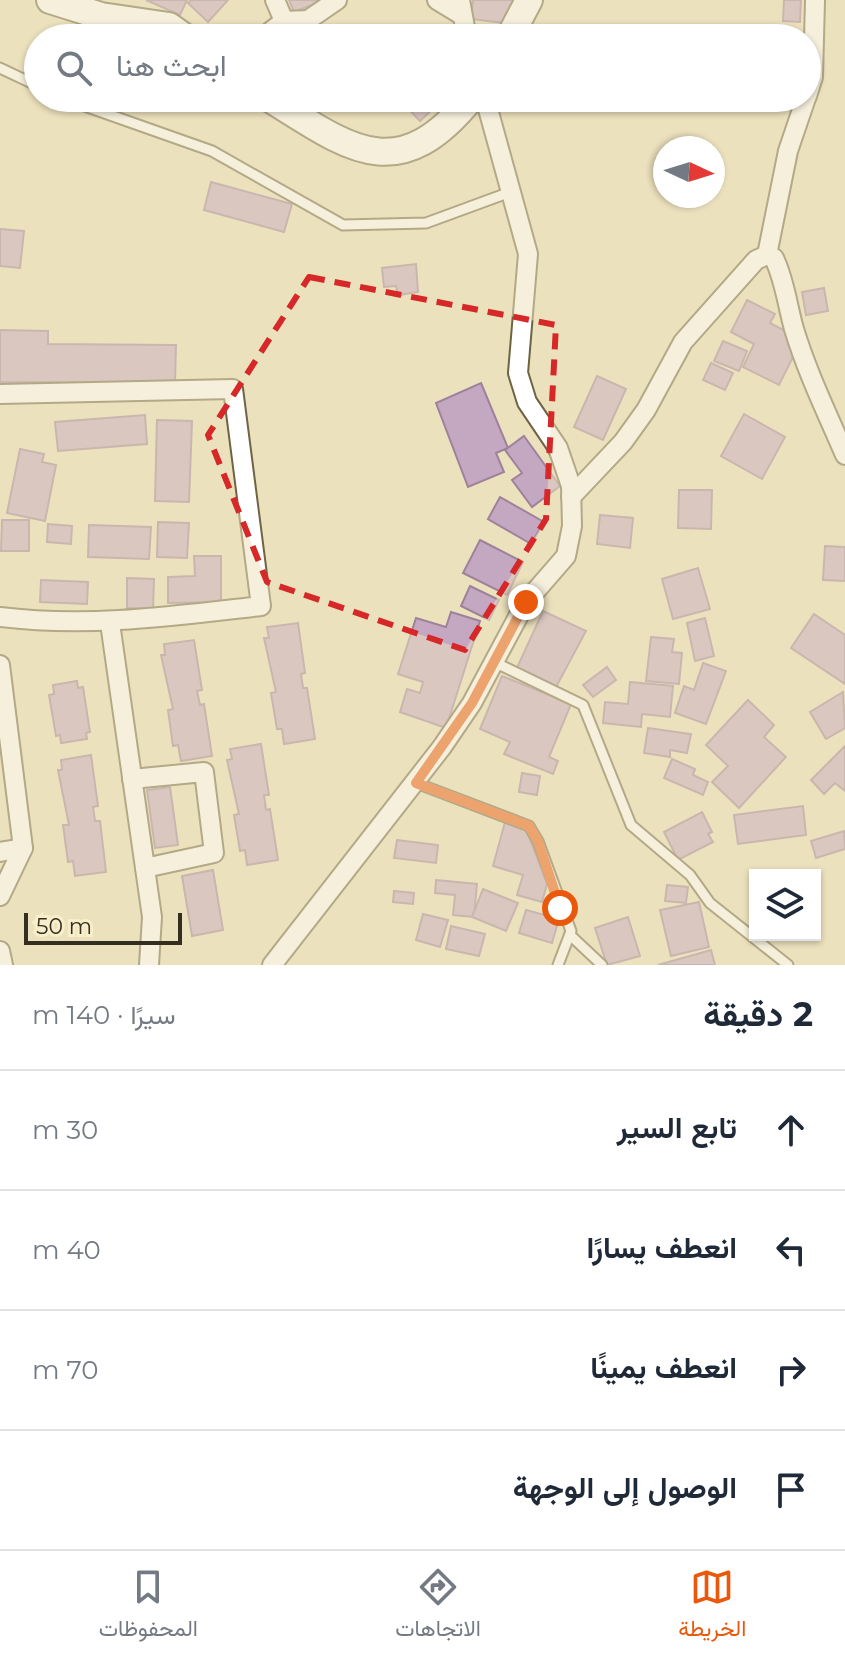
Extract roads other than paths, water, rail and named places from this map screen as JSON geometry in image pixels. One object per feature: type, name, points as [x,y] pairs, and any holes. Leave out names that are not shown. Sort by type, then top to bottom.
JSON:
[{"type":"main road","points":[[50,0],[101,16],[155,24]]},
{"type":"main road","points":[[516,24],[529,0]]},
{"type":"main road","points":[[291,112],[332,138],[365,151],[386,153],[408,149],[440,131],[458,112]]},
{"type":"street","points":[[275,0],[284,21]]},
{"type":"street","points":[[280,24],[284,21],[308,20],[337,0]]},
{"type":"street","points":[[437,0],[460,7]]},
{"type":"street","points":[[814,24],[815,0]]},
{"type":"street","points":[[272,965],[416,783],[472,703],[526,602],[566,556],[572,526],[571,497],[558,448],[527,402],[518,373],[528,254],[489,112]]},
{"type":"street","points":[[767,255],[788,151],[802,112]]},
{"type":"street","points":[[571,497],[623,442],[646,410],[683,342],[756,260],[767,255],[774,258],[784,279],[794,326],[813,384],[845,455]]},
{"type":"street","points":[[0,394],[233,389],[261,606],[110,623],[50,623],[0,617]]},
{"type":"street","points":[[110,623],[152,917],[149,965]]},
{"type":"street","points":[[0,665],[23,848],[0,896]]},
{"type":"street","points":[[132,779],[204,772],[214,853],[145,868]]},
{"type":"street","points":[[0,852],[23,848]]},
{"type":"street","points":[[0,951],[3,965]]},
{"type":"lane","points":[[0,68],[24,79]]},
{"type":"lane","points":[[102,112],[212,151],[343,225],[426,223],[513,191]]},
{"type":"lane","points":[[494,662],[583,705],[631,825],[690,875],[710,903],[788,965]]},
{"type":"lane","points":[[416,783],[529,826],[538,841],[570,935],[602,965]]},
{"type":"lane","points":[[558,965],[570,935]]}]
